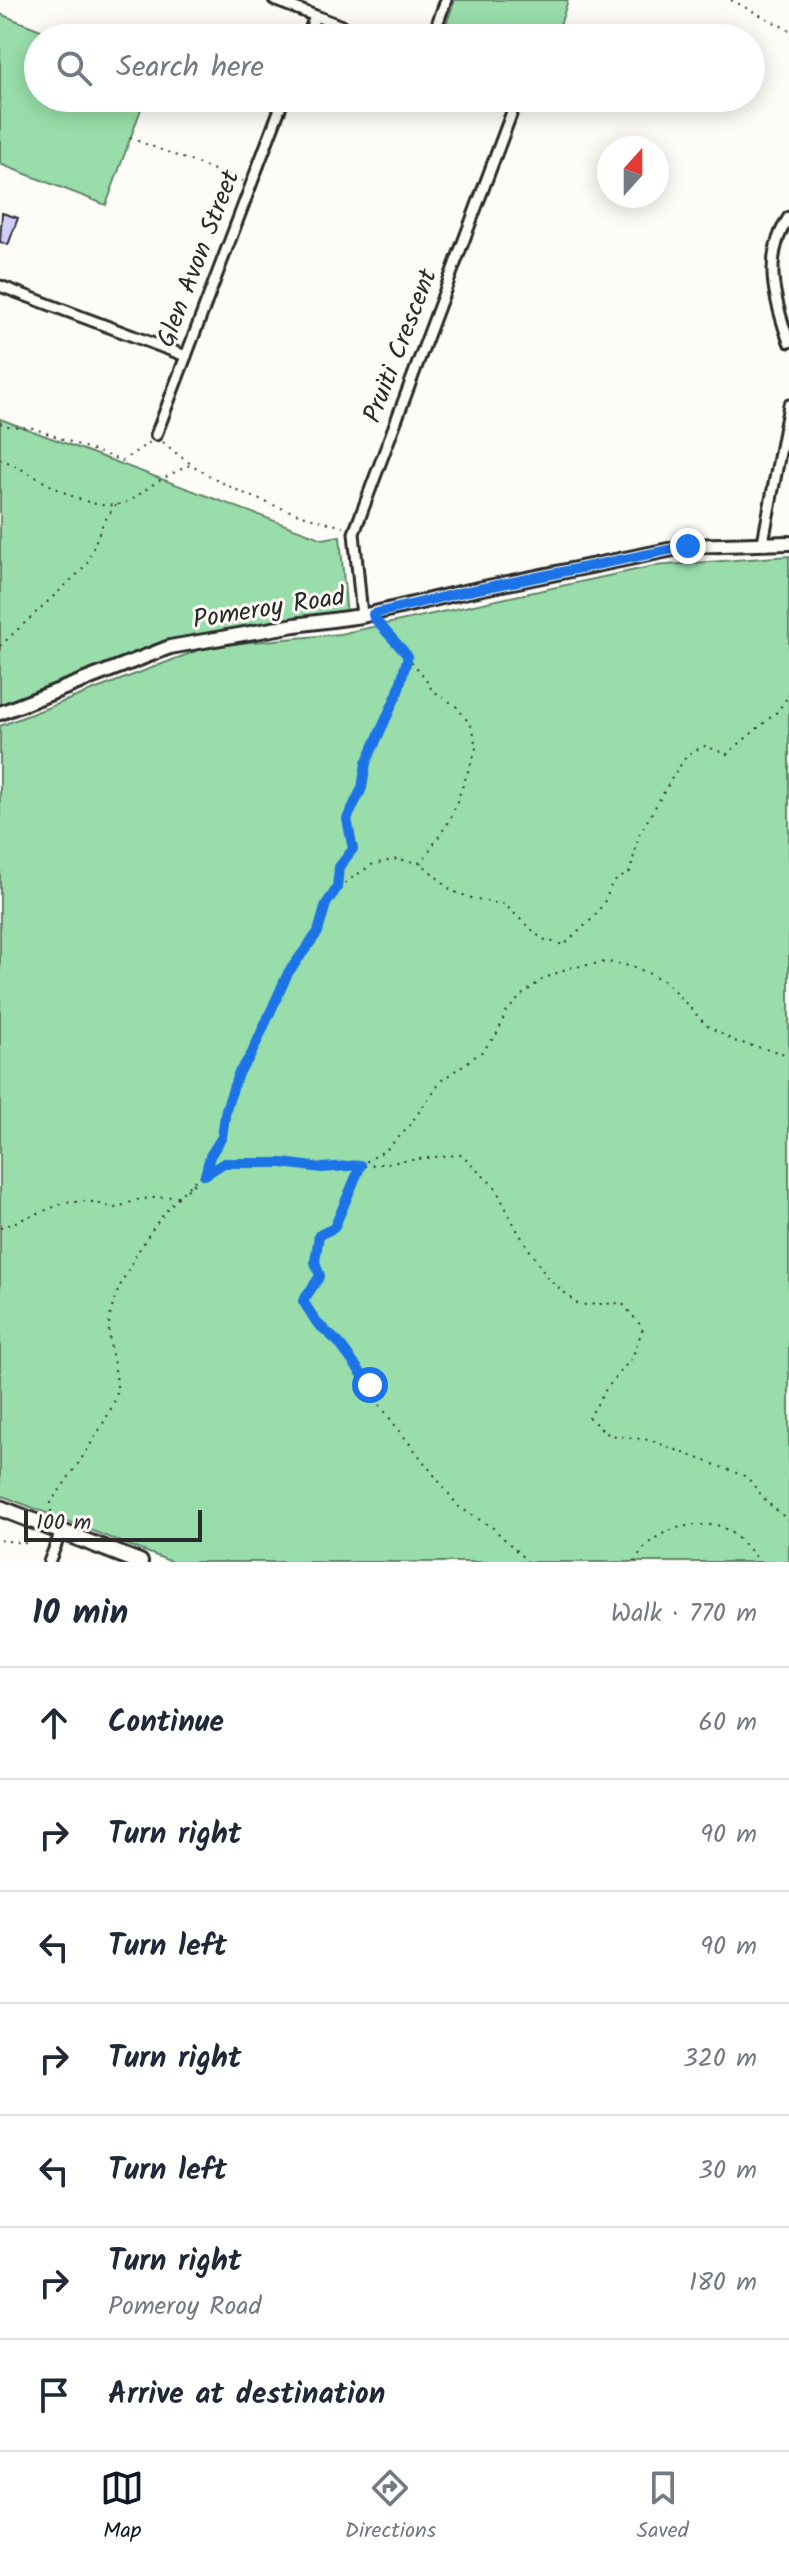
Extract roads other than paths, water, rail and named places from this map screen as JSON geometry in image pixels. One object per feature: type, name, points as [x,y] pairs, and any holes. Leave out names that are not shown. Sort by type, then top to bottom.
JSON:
[{"type":"main road","points":[[0,1508],[140,1562]]},
{"type":"street","points":[[274,0],[336,24]]},
{"type":"street","points":[[437,24],[446,0]]},
{"type":"street","points":[[312,24],[315,16]]},
{"type":"street","name":"Glen Avon Street","points":[[156,435],[279,112]]},
{"type":"street","name":"Pruiti Crescent","points":[[368,615],[355,530],[512,112]]},
{"type":"street","points":[[789,217],[777,234],[772,264],[776,306],[789,342]]},
{"type":"street","points":[[0,286],[186,356]]},
{"type":"street","points":[[763,542],[789,405]]},
{"type":"street","name":"Pomeroy Road","points":[[0,713],[170,647],[368,615],[688,546],[789,543]]},
{"type":"street","points":[[49,1562],[61,1532]]}]
